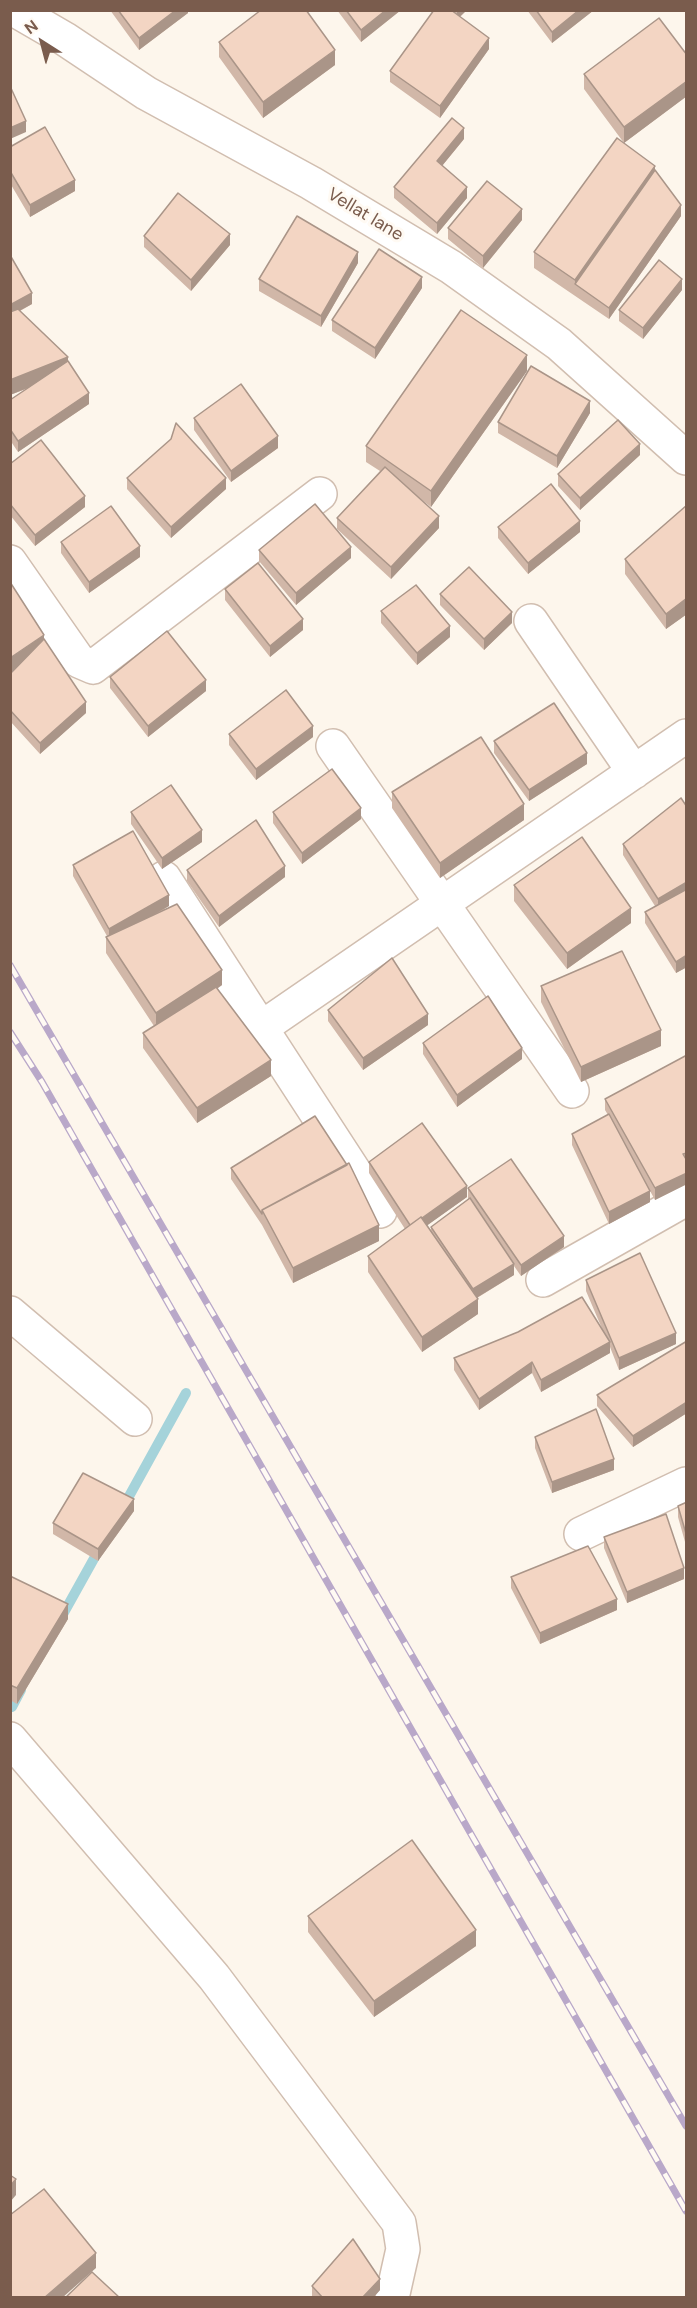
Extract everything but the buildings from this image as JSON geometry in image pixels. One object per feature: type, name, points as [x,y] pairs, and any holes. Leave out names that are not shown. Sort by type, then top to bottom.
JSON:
[{"type":"street","name":"Vellat lane","points":[[15,10],[65,39],[146,93],[311,183],[451,267],[559,344],[610,393],[687,458]]},
{"type":"street","points":[[10,562],[79,661],[93,667],[320,494]]},
{"type":"street","points":[[531,621],[634,772]]},
{"type":"street","points":[[261,1028],[634,772],[684,745]]},
{"type":"street","points":[[333,746],[572,1091]]},
{"type":"street","points":[[164,878],[380,1211]]},
{"type":"street","points":[[543,1280],[687,1199]]},
{"type":"street","points":[[10,1312],[135,1419]]},
{"type":"street","points":[[581,1534],[687,1484]]},
{"type":"street","points":[[12,1740],[214,1977],[399,2223],[404,2249],[392,2298]]},
{"type":"waterway","points":[[122,1509],[186,1393]]},
{"type":"waterway","points":[[62,1616],[101,1546]]},
{"type":"waterway","points":[[12,1707],[21,1690]]},
{"type":"railway","points":[[10,965],[686,2126]]},
{"type":"railway","points":[[10,1032],[42,1082],[686,2211]]}]
